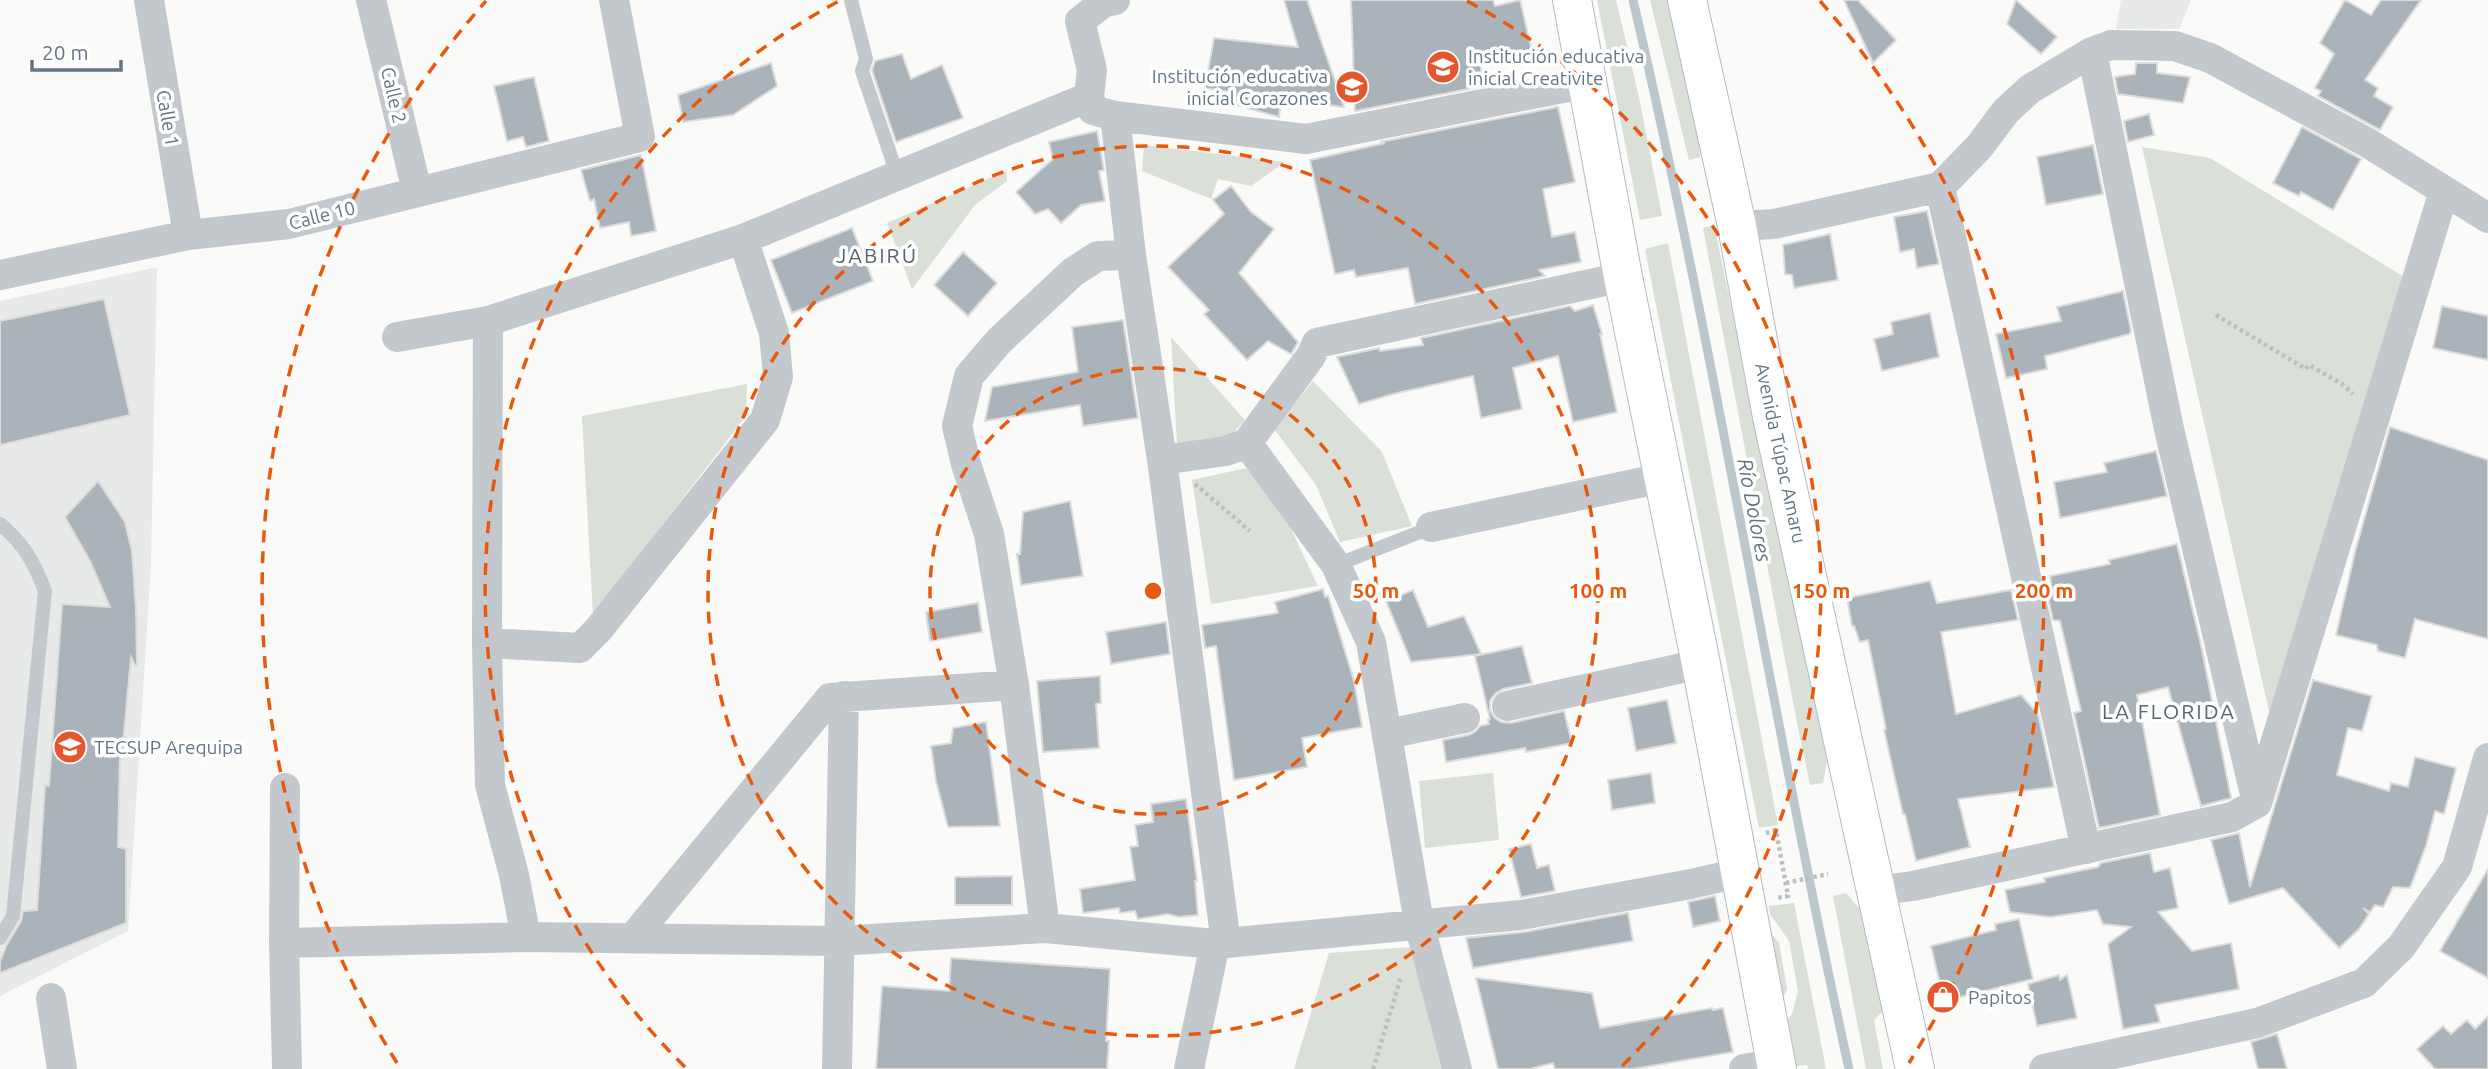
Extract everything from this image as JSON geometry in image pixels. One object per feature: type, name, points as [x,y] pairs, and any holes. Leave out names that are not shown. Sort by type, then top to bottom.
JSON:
[{"type":"street","name":"Calle 1","points":[[149,0],[188,235]]},
{"type":"street","name":"Calle 2","points":[[371,0],[417,191]]},
{"type":"street","name":"Calle 10","points":[[0,275],[188,235],[289,224],[640,137],[614,0]]},
{"type":"street","points":[[1115,0],[1076,11],[1092,71],[1089,97],[1093,110],[1115,116],[1306,139],[1588,83]]},
{"type":"street","points":[[1572,0],[1662,478],[1701,664],[1739,873],[1766,1067]]},
{"type":"street","name":"Avenida Túpac Amaru","points":[[1687,0],[1737,226],[1772,417],[1915,1069]]},
{"type":"street","points":[[1737,226],[1774,224],[1940,187],[1979,147],[2006,111],[2030,89],[2092,52],[2111,45],[2175,46],[2210,58],[2316,114],[2488,218]]},
{"type":"street","points":[[2092,52],[2169,429],[2257,803]]},
{"type":"street","points":[[397,337],[488,321],[743,239],[1089,97]]},
{"type":"street","points":[[1115,116],[1131,255],[1162,460],[1221,944],[1189,1069]]},
{"type":"street","points":[[1940,187],[2086,849]]},
{"type":"street","points":[[1875,891],[1913,886],[2232,817],[2257,803],[2444,191]]},
{"type":"street","points":[[487,643],[580,648],[598,630],[765,420],[778,377],[774,333],[743,239]]},
{"type":"street","points":[[1045,928],[1014,685],[989,534],[966,464],[957,426],[969,376],[999,341],[1073,272],[1098,256],[1131,255]]},
{"type":"street","points":[[1162,460],[1226,451],[1247,443],[1317,344],[1623,277]]},
{"type":"street","points":[[488,321],[487,643],[490,785],[514,874],[526,937]]},
{"type":"street","points":[[1247,443],[1336,565],[1371,642],[1419,923],[1457,1069]]},
{"type":"street","points":[[1425,529],[1662,478]]},
{"type":"street","points":[[1507,706],[1701,664]]},
{"type":"street","points":[[632,939],[830,698],[1014,685]]},
{"type":"street","points":[[837,1069],[844,696]]},
{"type":"street","points":[[1387,734],[1465,718]]},
{"type":"street","points":[[2044,1069],[2257,1023],[2364,983],[2401,947],[2457,867],[2488,758]]},
{"type":"street","points":[[285,788],[284,943],[287,1069]]},
{"type":"street","points":[[284,943],[526,937],[839,941],[1045,928],[1221,944],[1521,915],[1739,873]]},
{"type":"street","points":[[51,998],[62,1069]]},
{"type":"lane","points":[[851,0],[866,59],[862,71],[898,177]]},
{"type":"lane","points":[[0,524],[18,539],[36,568],[45,591],[13,916],[0,938]]},
{"type":"lane","points":[[1336,565],[1425,529]]},
{"type":"path","points":[[2216,315],[2306,369],[2309,365],[2342,384],[2361,402]]},
{"type":"path","points":[[1193,483],[1250,531]]},
{"type":"path","points":[[1765,833],[1776,831],[1788,896],[1769,900]]},
{"type":"path","points":[[1786,883],[1828,874]]},
{"type":"path","points":[[1373,1069],[1402,976]]},
{"type":"shaded area","points":[[1597,0],[1616,0],[1640,102],[1662,216],[1640,220]]},
{"type":"shaded area","points":[[1650,0],[1670,0],[1698,121],[1700,157],[1689,160]]},
{"type":"shaded area","points":[[2121,0],[2191,0],[2179,29],[2116,29]]},
{"type":"shaded area","points":[[1144,145],[1285,162],[1251,186],[1218,179],[1211,199],[1142,171]]},
{"type":"shaded area","points":[[2142,147],[2210,158],[2409,280],[2273,729]]},
{"type":"shaded area","points":[[1006,171],[1007,181],[975,205],[912,289],[887,223]]},
{"type":"shaded area","points":[[1714,225],[1827,761],[1823,783],[1810,785],[1798,728],[1703,228]]},
{"type":"shaded area","points":[[1668,243],[1778,825],[1759,828],[1645,249]]},
{"type":"shaded area","name":"TECSUP Arequipa","points":[[157,267],[151,564],[128,931],[0,996],[0,301]]},
{"type":"shaded area","points":[[1171,337],[1245,420],[1224,443],[1177,445]]},
{"type":"shaded area","points":[[1313,381],[1382,452],[1412,526],[1340,542],[1316,485],[1274,429]]},
{"type":"shaded area","points":[[747,384],[746,416],[593,615],[582,416]]},
{"type":"shaded area","points":[[1246,468],[1281,508],[1318,586],[1211,604],[1192,480]]},
{"type":"shaded area","points":[[1493,773],[1499,840],[1425,848],[1419,781]]},
{"type":"shaded area","points":[[1846,893],[1860,909],[1885,1009],[1874,1020],[1883,1069],[1866,1069],[1833,896]]},
{"type":"shaded area","points":[[1794,903],[1826,1069],[1808,1069],[1807,1065],[1790,1067],[1784,1024],[1792,1014],[1798,991],[1789,941],[1770,914],[1769,906]]},
{"type":"shaded area","points":[[1760,918],[1779,943],[1787,988],[1780,1007]]},
{"type":"shaded area","points":[[1410,947],[1441,1069],[1294,1069],[1329,953]]},
{"type":"building","points":[[1284,0],[1307,0],[1344,107],[1281,99],[1279,117],[1229,103],[1230,92],[1205,88],[1214,38],[1298,47]]},
{"type":"building","points":[[1351,0],[1493,0],[1495,6],[1520,0],[1534,60],[1480,63],[1484,86],[1355,111]]},
{"type":"building","points":[[1844,0],[1858,0],[1896,40],[1873,63]]},
{"type":"building","points":[[2016,0],[2057,37],[2041,54],[2007,24]]},
{"type":"building","points":[[2345,0],[2371,15],[2381,0],[2421,0],[2365,80],[2378,88],[2374,96],[2393,107],[2380,130],[2318,96],[2321,91],[2315,88],[2334,54],[2320,43]]},
{"type":"building","points":[[902,54],[911,79],[942,65],[963,118],[896,142],[872,70],[875,61]]},
{"type":"building","points":[[771,63],[777,86],[733,115],[683,122],[678,95]]},
{"type":"building","points":[[2136,63],[2157,63],[2157,73],[2190,77],[2183,103],[2118,94],[2115,77],[2135,74]]},
{"type":"building","points":[[534,77],[549,141],[526,147],[523,137],[507,141],[494,86]]},
{"type":"building","points":[[1558,107],[1575,182],[1543,189],[1552,237],[1575,232],[1581,262],[1539,270],[1545,276],[1415,304],[1408,268],[1356,277],[1354,270],[1335,274],[1310,160],[1385,143],[1380,142]]},
{"type":"building","points":[[2149,114],[2154,135],[2128,142],[2124,121]]},
{"type":"building","points":[[2302,127],[2361,159],[2333,210],[2301,192],[2299,196],[2273,183]]},
{"type":"building","points":[[1097,131],[1104,170],[1099,171],[1105,201],[1081,205],[1061,223],[1048,209],[1035,214],[1016,192],[1053,159],[1049,142]]},
{"type":"building","points":[[2093,145],[2103,194],[2046,205],[2037,157]]},
{"type":"building","points":[[641,155],[656,231],[631,236],[629,222],[600,228],[594,199],[590,201],[581,170]]},
{"type":"building","points":[[1231,186],[1251,212],[1274,229],[1239,273],[1298,342],[1291,354],[1268,341],[1247,360],[1204,314],[1209,310],[1168,267],[1224,214],[1213,200]]},
{"type":"building","points":[[1927,211],[1939,264],[1917,268],[1914,249],[1900,252],[1894,217]]},
{"type":"building","points":[[852,228],[873,281],[792,313],[771,260]]},
{"type":"building","points":[[1830,234],[1838,280],[1794,288],[1792,275],[1785,274],[1783,245]]},
{"type":"building","points":[[963,252],[997,283],[968,316],[934,285]]},
{"type":"building","points":[[2123,291],[2130,334],[2045,356],[2047,369],[2006,378],[1996,334],[2061,321],[2057,307]]},
{"type":"building","points":[[104,299],[130,415],[0,445],[0,321]]},
{"type":"building","points":[[1593,305],[1602,334],[1617,412],[1573,422],[1558,356],[1513,368],[1522,409],[1481,418],[1473,376],[1359,404],[1337,357],[1379,348],[1380,351],[1423,345],[1421,338],[1570,306],[1575,311]]},
{"type":"building","points":[[2442,306],[2488,316],[2488,360],[2433,348]]},
{"type":"building","points":[[1930,313],[1939,357],[1882,371],[1874,339],[1893,334],[1891,322]]},
{"type":"building","points":[[1123,320],[1138,418],[1083,426],[1080,405],[985,421],[992,387],[1078,372],[1072,327]]},
{"type":"building","points":[[2390,427],[2488,460],[2488,639],[2415,619],[2405,658],[2378,651],[2377,645],[2336,635],[2355,552]]},
{"type":"building","points":[[2156,451],[2167,496],[2060,518],[2054,482],[2107,472],[2104,463]]},
{"type":"building","points":[[98,481],[125,522],[132,551],[136,609],[137,665],[131,657],[120,755],[118,847],[126,849],[126,923],[0,973],[0,962],[21,921],[23,911],[37,910],[45,785],[49,786],[62,604],[110,607],[90,561],[65,517]]},
{"type":"building","points":[[1070,501],[1083,576],[1021,585],[1017,554],[1020,554],[1023,512]]},
{"type":"building","points":[[2177,544],[2201,645],[2231,798],[2201,806],[2168,687],[2137,695],[2160,815],[2099,828],[2074,713],[2081,711],[2060,621],[2053,620],[2045,584],[2051,583],[2050,576],[2110,564],[2109,560]]},
{"type":"building","points":[[1930,581],[1937,603],[2011,590],[2018,620],[1941,632],[1956,714],[2021,695],[2038,714],[2054,787],[1958,799],[1970,847],[1916,861],[1884,730],[1886,729],[1868,640],[1860,642],[1852,626],[1847,598]]},
{"type":"building","points":[[1323,589],[1325,597],[1328,596],[1354,681],[1362,727],[1302,738],[1307,767],[1234,780],[1216,646],[1205,648],[1202,625],[1278,613],[1275,602]]},
{"type":"building","points":[[1413,590],[1428,627],[1464,616],[1481,654],[1411,662],[1386,601]]},
{"type":"building","points":[[978,603],[982,632],[930,641],[926,612]]},
{"type":"building","points":[[1166,622],[1170,654],[1111,664],[1106,632]]},
{"type":"building","points":[[1522,646],[1532,683],[1503,689],[1495,694],[1490,701],[1490,710],[1501,722],[1511,723],[1564,711],[1572,743],[1446,762],[1443,740],[1469,735],[1480,726],[1489,724],[1475,656]]},
{"type":"building","points":[[1100,676],[1101,703],[1096,704],[1099,748],[1043,752],[1037,681]]},
{"type":"building","points":[[2313,680],[2372,696],[2362,731],[2348,728],[2337,775],[2389,791],[2391,783],[2408,787],[2415,757],[2456,768],[2444,814],[2435,811],[2426,846],[2410,888],[2393,887],[2383,907],[2375,905],[2370,912],[2363,908],[2369,914],[2359,929],[2339,948],[2283,888],[2229,904],[2211,840],[2239,833],[2250,887]]},
{"type":"building","points":[[1667,700],[1676,743],[1636,751],[1628,708]]},
{"type":"building","points":[[986,722],[1000,826],[948,827],[936,781],[931,746],[951,743],[953,728]]},
{"type":"building","points":[[1651,773],[1655,803],[1612,810],[1608,780]]},
{"type":"building","points":[[1186,799],[1197,881],[1198,915],[1178,917],[1168,914],[1138,919],[1135,911],[1120,913],[1119,908],[1083,913],[1080,889],[1135,880],[1130,847],[1138,846],[1135,825],[1153,822],[1151,804]]},
{"type":"building","points":[[1531,844],[1537,868],[1549,865],[1555,891],[1521,897],[1509,849]]},
{"type":"building","points":[[2150,853],[2154,872],[2170,868],[2178,908],[2158,912],[2192,951],[2231,943],[2239,989],[2155,1005],[2160,1022],[2123,1029],[2108,944],[2131,927],[2103,924],[2097,910],[2050,917],[2010,912],[2005,890],[2045,882],[2044,878],[2098,867],[2101,863]]},
{"type":"building","points":[[2488,869],[2488,978],[2440,951]]},
{"type":"building","points":[[1012,876],[1012,905],[955,905],[955,877]]},
{"type":"building","points":[[1715,896],[1720,921],[1693,927],[1688,902]]},
{"type":"building","points":[[1628,913],[1633,941],[1473,968],[1466,938],[1524,932]]},
{"type":"building","points":[[2019,919],[2033,979],[1944,1001],[1931,946],[1996,930],[1995,924]]},
{"type":"building","points":[[951,958],[1110,969],[1107,1069],[876,1069],[882,986],[949,991]]},
{"type":"building","points":[[2059,975],[2060,980],[2067,975],[2077,1018],[2037,1026],[2028,984]]},
{"type":"building","points":[[1476,978],[1592,993],[1600,1028],[1723,1008],[1733,1052],[1633,1069],[1555,1069],[1553,1063],[1530,1069],[1498,1069]]},
{"type":"building","points":[[2488,1016],[2488,1069],[2435,1069],[2417,1049],[2443,1026],[2451,1034],[2467,1020],[2475,1029]]},
{"type":"building","points":[[2277,1034],[2287,1069],[2258,1069],[2251,1042]]},
{"type":"waterway","name":"Río Dolores","points":[[1633,0],[1691,266],[1794,802],[1849,1069]]},
{"type":"place","name":"Institución educativa inicial Creativite","points":[[1443,67]]},
{"type":"place","name":"Institución educativa inicial Corazones","points":[[1352,87]]},
{"type":"place","name":"TECSUP Arequipa","points":[[70,747]]},
{"type":"place","name":"Papitos","points":[[1943,997]]},
{"type":"district","name":"JABIRÚ","points":[[877,255]]},
{"type":"district","name":"LA FLORIDA","points":[[2169,711]]}]
